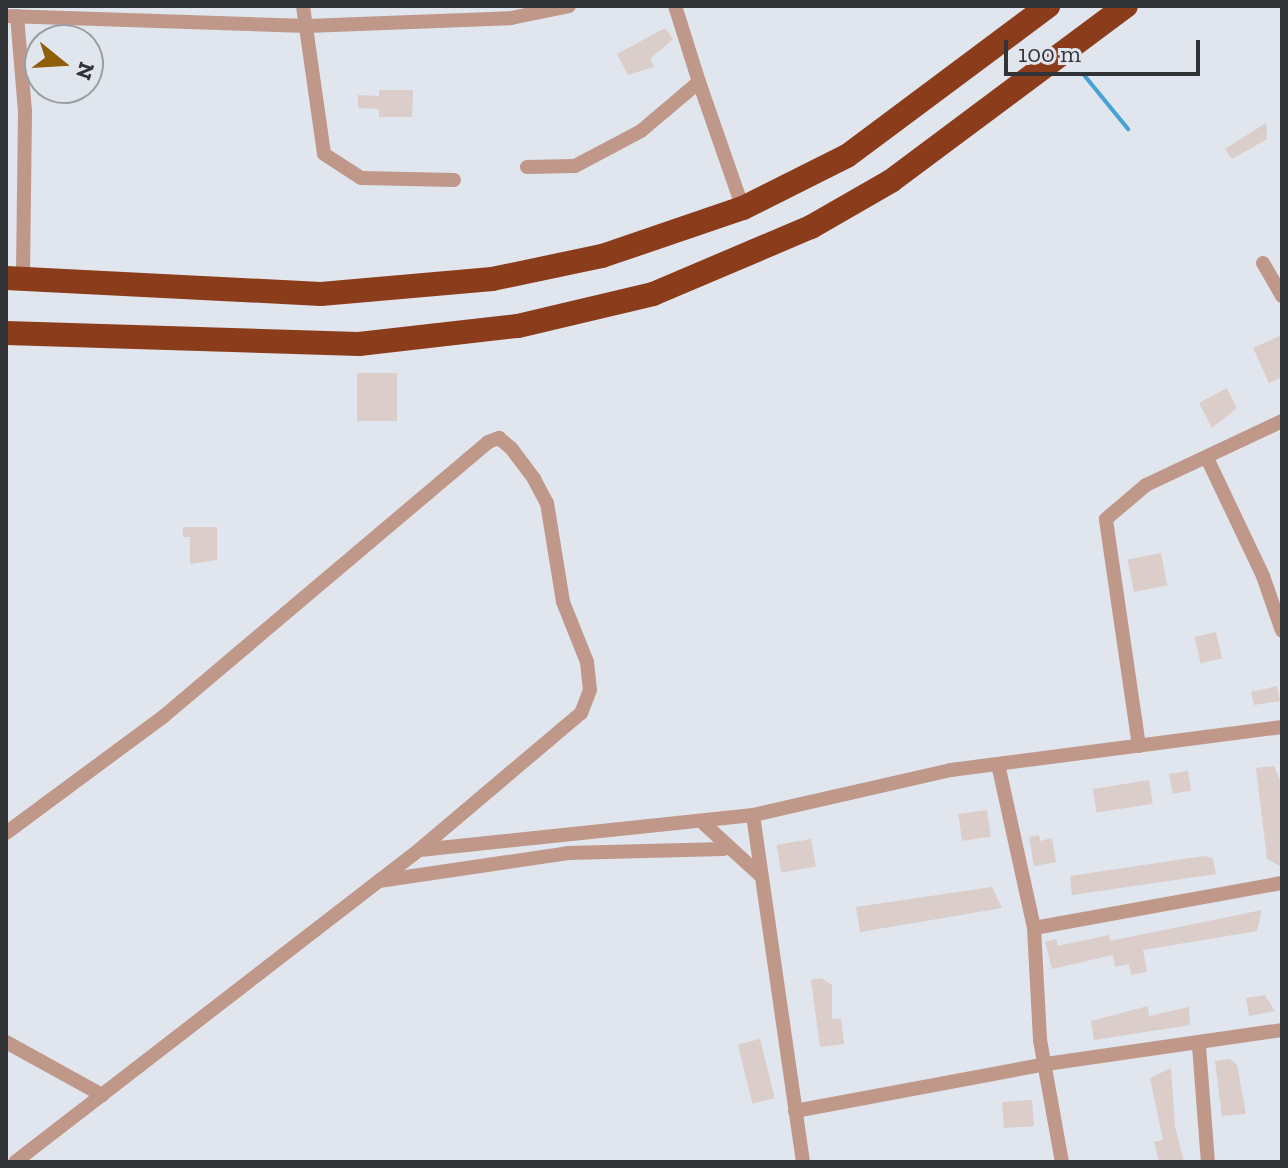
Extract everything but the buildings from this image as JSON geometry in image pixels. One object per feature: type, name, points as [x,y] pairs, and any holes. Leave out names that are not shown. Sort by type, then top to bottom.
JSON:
[{"type":"highway","points":[[15,278],[321,294],[412,289],[602,256],[743,208],[847,156],[1048,6]]},
{"type":"highway","points":[[6,333],[359,344],[518,326],[653,294],[811,227],[891,181],[1126,6]]},
{"type":"street","points":[[156,6],[158,22]]},
{"type":"street","points":[[303,6],[320,143],[335,167],[361,178],[454,180]]},
{"type":"street","points":[[15,278],[25,111],[11,16],[307,26],[458,12],[553,14],[569,6]]},
{"type":"street","points":[[675,6],[743,208]]},
{"type":"street","points":[[527,167],[575,166],[641,131],[699,82]]},
{"type":"street","points":[[1263,263],[1282,296]]},
{"type":"street","points":[[1139,746],[1106,519],[1146,485],[1282,421]]},
{"type":"street","points":[[6,833],[164,716],[499,438],[547,503],[563,602],[587,662],[588,702],[419,850],[15,1162]]},
{"type":"street","points":[[1207,458],[1263,576],[1282,631]]},
{"type":"street","points":[[419,850],[753,815],[910,777],[1282,727]]},
{"type":"street","points":[[998,764],[1034,928],[1046,1064],[1062,1162]]},
{"type":"street","points":[[753,815],[803,1162]]},
{"type":"street","points":[[701,821],[724,849],[760,875]]},
{"type":"street","points":[[541,855],[548,835]]},
{"type":"street","points":[[378,881],[541,855],[724,849]]},
{"type":"street","points":[[1034,928],[1282,883]]},
{"type":"street","points":[[795,1111],[1046,1064],[1199,1046],[1282,1030]]},
{"type":"street","points":[[6,1042],[102,1095]]},
{"type":"street","points":[[1199,1046],[1208,1162]]},
{"type":"waterway","points":[[1084,75],[1128,129]]}]
